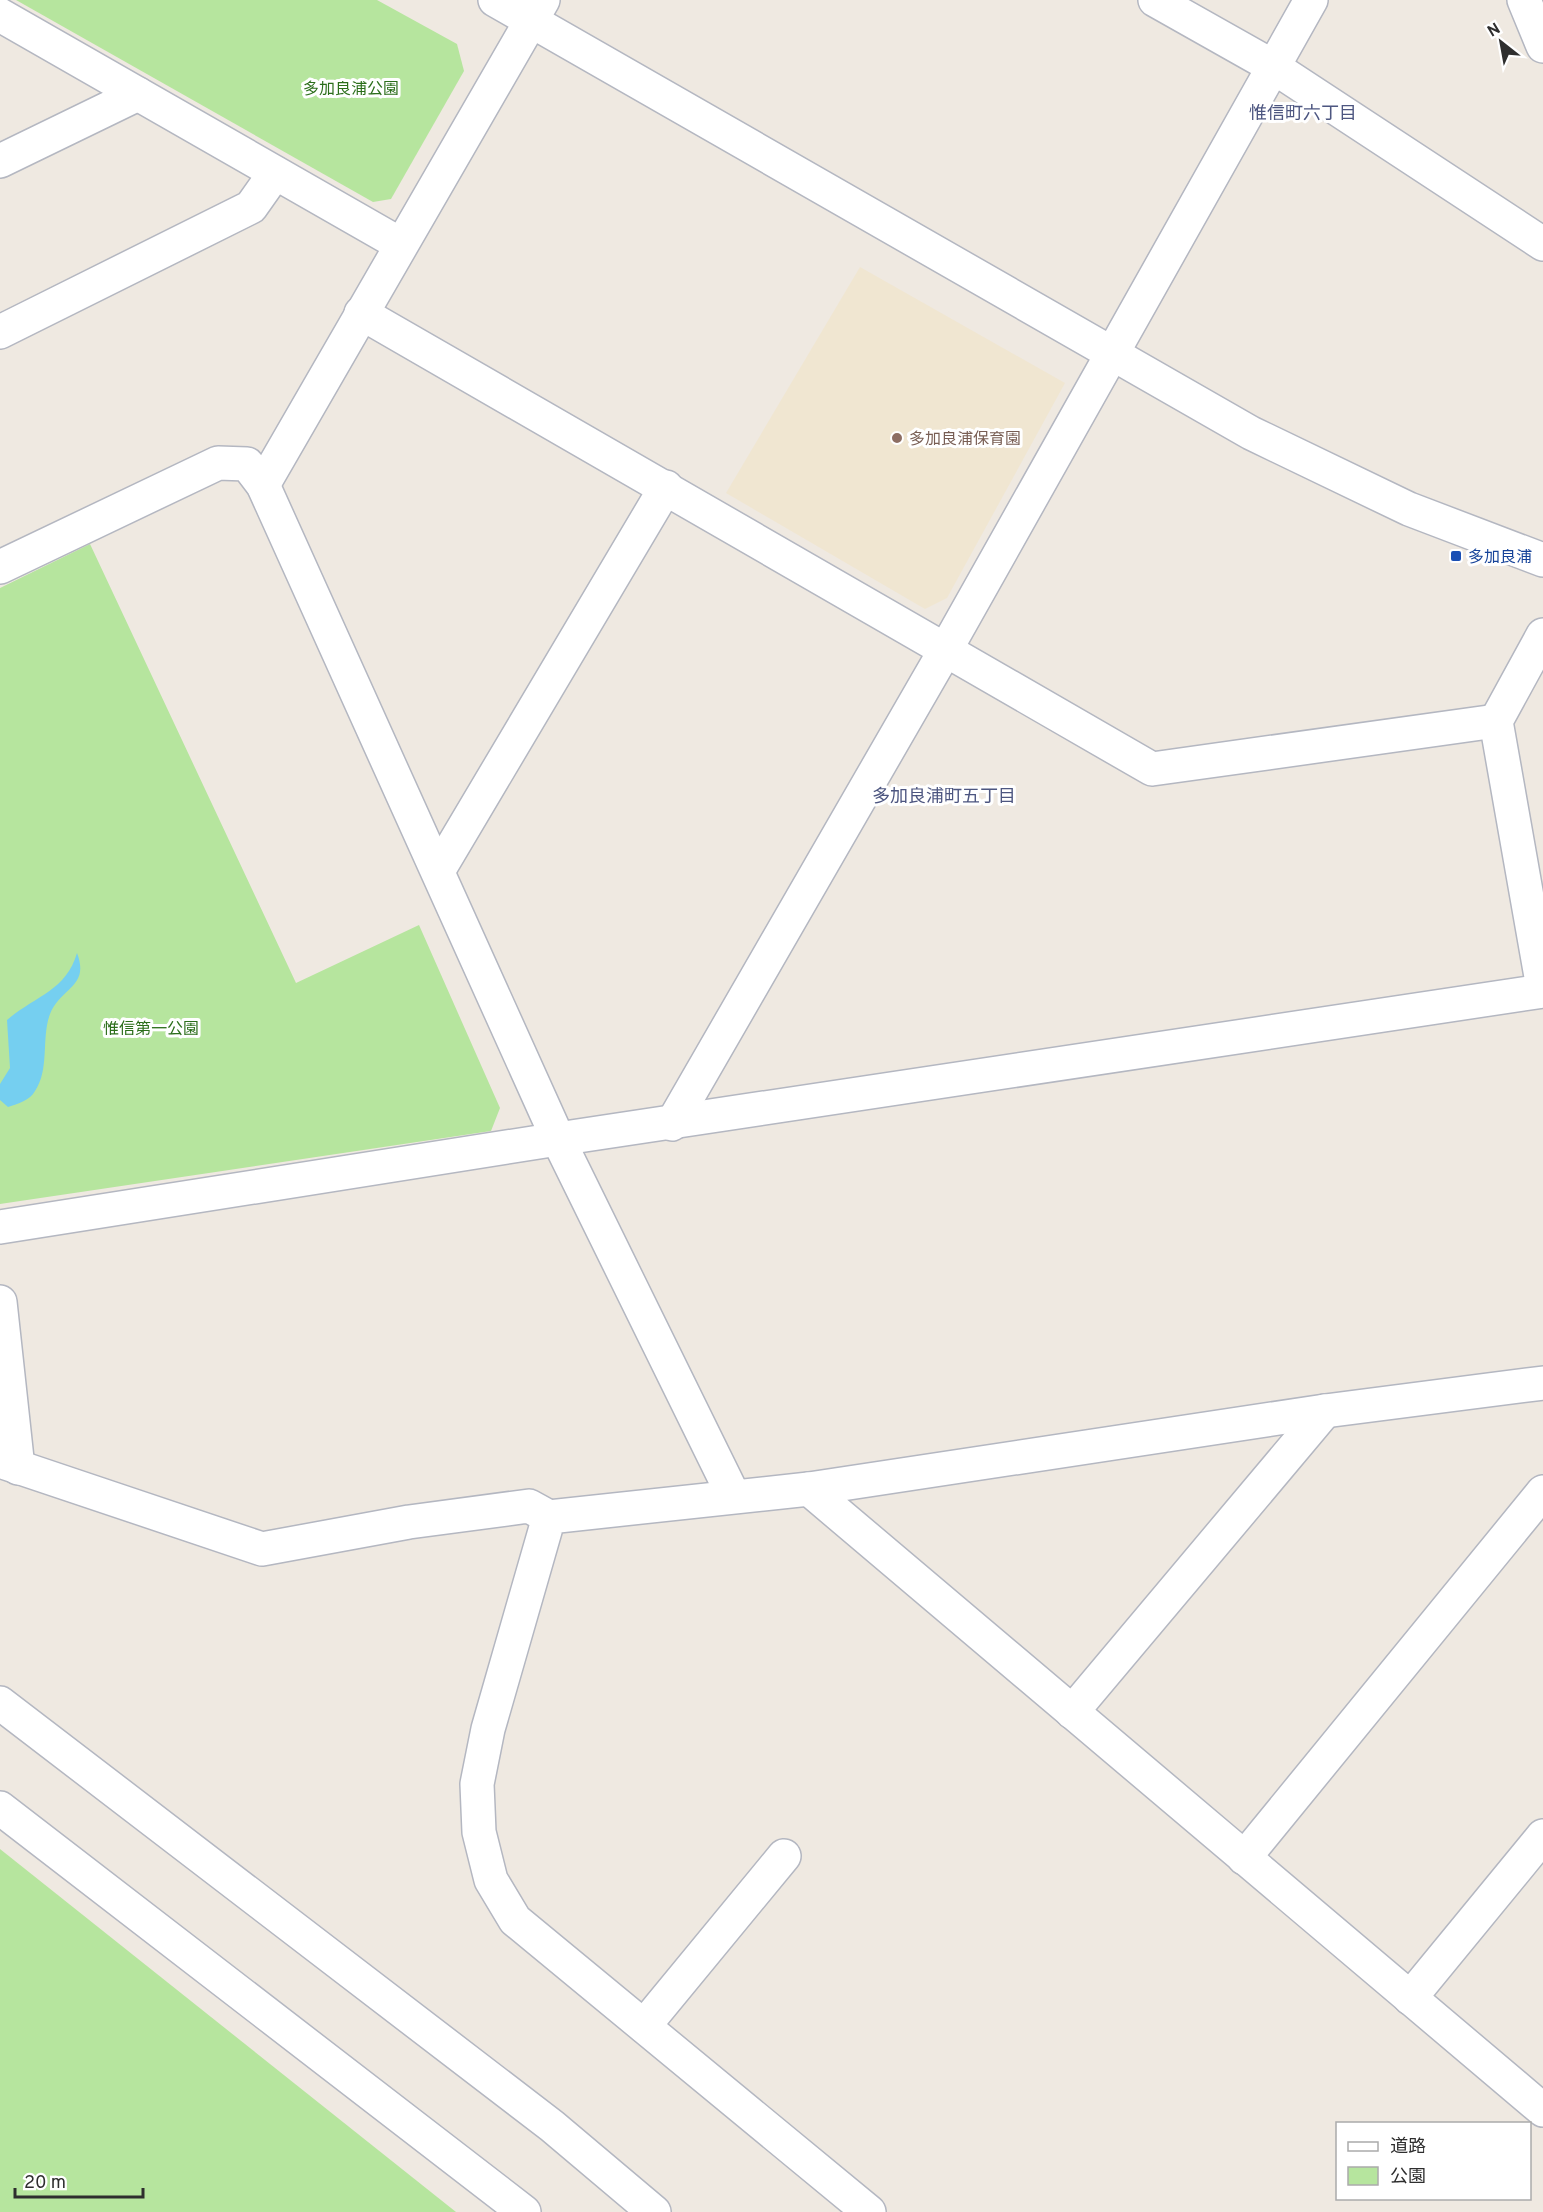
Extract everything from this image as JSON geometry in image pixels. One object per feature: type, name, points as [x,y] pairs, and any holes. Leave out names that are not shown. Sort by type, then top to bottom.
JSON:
[{"type":"street","points":[[495,0],[537,10],[1251,433],[1398,504],[1543,560]]},
{"type":"street","points":[[1155,0],[1272,66],[1543,244]]},
{"type":"street","points":[[672,1124],[946,648],[1311,0]]},
{"type":"street","points":[[1524,0],[1543,46]]},
{"type":"street","points":[[263,485],[537,10]]},
{"type":"street","points":[[0,15],[400,244]]},
{"type":"street","points":[[0,161],[138,94]]},
{"type":"street","points":[[0,332],[251,207],[275,173]]},
{"type":"street","points":[[361,313],[946,648],[1152,769],[1496,721]]},
{"type":"street","points":[[0,567],[218,463],[247,464],[263,485],[558,1139],[734,1495]]},
{"type":"street","points":[[438,871],[666,487]]},
{"type":"street","points":[[0,1227],[558,1139],[672,1124],[1543,990],[1496,721],[1543,635]]},
{"type":"street","points":[[0,1302],[9,1465],[262,1549],[409,1522],[529,1506],[549,1517],[734,1495],[809,1489],[1325,1411],[1543,1383]]},
{"type":"street","points":[[1072,1712],[1325,1411]]},
{"type":"street","points":[[809,1489],[1543,2110]]},
{"type":"street","points":[[1244,1858],[1543,1492]]},
{"type":"street","points":[[549,1517],[488,1729],[477,1784],[479,1832],[491,1880],[515,1920],[868,2212]]},
{"type":"street","points":[[0,1703],[552,2126],[654,2212]]},
{"type":"street","points":[[0,1808],[524,2212]]},
{"type":"street","points":[[1410,1998],[1543,1836]]},
{"type":"street","points":[[644,2026],[784,1856]]},
{"type":"shaded area","name":"多加良浦保育園","points":[[860,267],[1065,383],[947,598],[925,609],[726,493]]},
{"type":"green space","name":"多加良浦公園","points":[[16,0],[377,0],[457,44],[464,71],[391,199],[373,202]]},
{"type":"green space","name":"惟信第一公園","points":[[90,544],[296,983],[419,925],[500,1108],[491,1131],[0,1204],[0,588]]},
{"type":"green space","points":[[0,1849],[456,2212],[0,2212]]},
{"type":"water","points":[[77,953],[80,973],[77,980],[55,1005],[47,1023],[40,1082],[30,1097],[8,1107],[0,1100],[0,1084],[10,1068],[7,1020],[57,985],[72,966]]},
{"type":"place","name":"多加良浦保育園","points":[[897,438]]},
{"type":"place","name":"多加良浦","points":[[1456,556]]},
{"type":"district","name":"惟信町六丁目","points":[[1303,113]]},
{"type":"district","name":"多加良浦町五丁目","points":[[944,796]]}]
